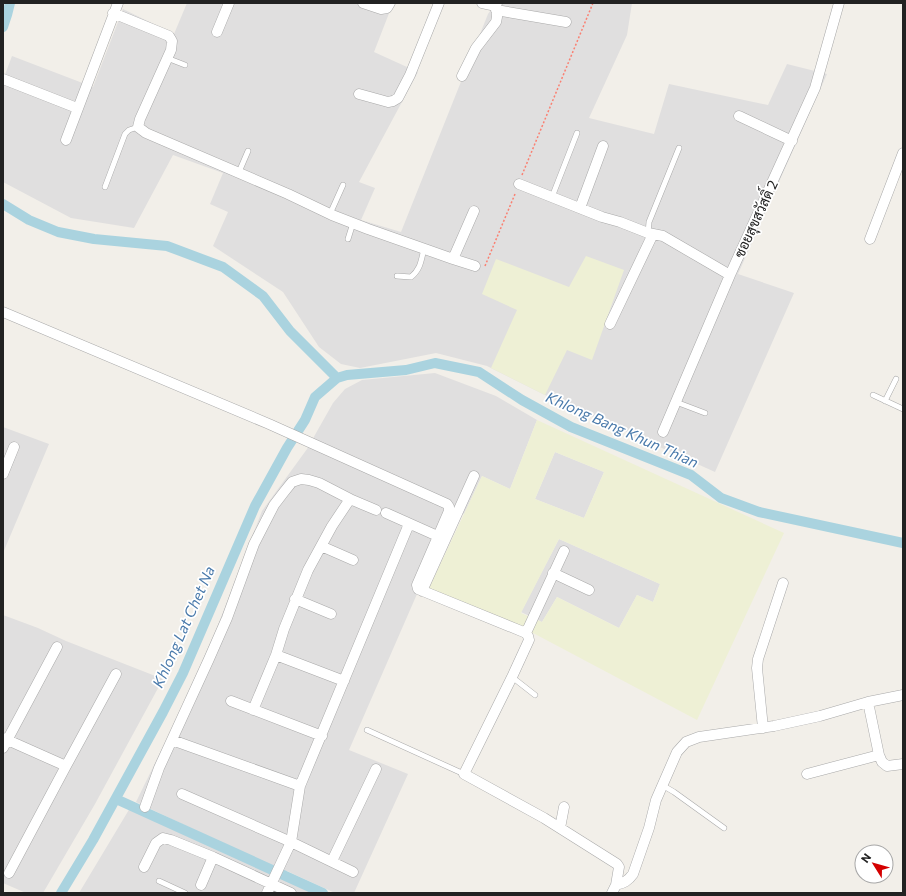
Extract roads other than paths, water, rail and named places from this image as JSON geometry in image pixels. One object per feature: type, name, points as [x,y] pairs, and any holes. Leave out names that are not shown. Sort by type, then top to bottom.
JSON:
[{"type":"street","points":[[66,140],[118,3]]},
{"type":"street","points":[[217,32],[229,3]]},
{"type":"street","points":[[363,3],[383,9],[387,8],[390,3]]},
{"type":"street","points":[[359,94],[388,102],[398,98],[410,75],[439,3]]},
{"type":"street","points":[[482,3],[566,22]]},
{"type":"street","name":"ซอยสุขสวัสดิ์ 2","points":[[663,432],[730,274],[815,88],[839,3]]},
{"type":"street","points":[[462,76],[476,48],[496,22],[496,6]]},
{"type":"street","points":[[113,13],[169,36],[172,41],[171,50],[138,126],[146,133],[239,172],[330,214],[474,266]]},
{"type":"street","points":[[5,79],[77,108]]},
{"type":"street","points":[[739,116],[792,141]]},
{"type":"street","points":[[580,208],[603,146]]},
{"type":"street","points":[[870,239],[903,153]]},
{"type":"street","points":[[519,184],[580,208],[663,236],[730,274]]},
{"type":"street","points":[[453,259],[474,211]]},
{"type":"street","points":[[610,324],[651,233]]},
{"type":"street","points":[[3,312],[316,444],[446,504],[449,507],[449,511],[417,585],[418,589],[526,633]]},
{"type":"street","points":[[3,474],[14,447]]},
{"type":"street","points":[[422,591],[474,476]]},
{"type":"street","points":[[145,807],[159,768],[209,659],[254,544],[274,505],[284,492],[292,482],[301,479],[309,480],[319,483],[376,510]]},
{"type":"street","points":[[253,710],[276,655],[295,599],[321,546],[350,499]]},
{"type":"street","points":[[386,513],[433,534]]},
{"type":"street","points":[[267,893],[291,842],[300,786],[409,524]]},
{"type":"street","points":[[321,546],[353,560]]},
{"type":"street","points":[[564,551],[526,633],[528,640],[512,677],[464,774],[544,818],[617,864],[619,867],[614,889]]},
{"type":"street","points":[[553,573],[589,590]]},
{"type":"street","points":[[763,728],[757,668],[760,652],[783,583]]},
{"type":"street","points":[[295,599],[331,614]]},
{"type":"street","points":[[57,647],[4,742],[66,766]]},
{"type":"street","points":[[276,655],[344,681]]},
{"type":"street","points":[[9,873],[116,674]]},
{"type":"street","points":[[614,889],[629,880],[633,874],[662,785],[677,752],[686,742],[699,737],[763,728],[820,716],[868,702],[903,695]]},
{"type":"street","points":[[231,701],[322,736]]},
{"type":"street","points":[[868,702],[879,755],[882,762],[887,766],[903,764]]},
{"type":"street","points":[[172,740],[300,786]]},
{"type":"street","points":[[807,774],[879,755]]},
{"type":"street","points":[[332,861],[376,769]]},
{"type":"street","points":[[182,794],[291,842],[353,872]]},
{"type":"street","points":[[560,828],[564,807]]},
{"type":"street","points":[[144,867],[156,842],[163,838],[273,880],[291,893]]},
{"type":"street","points":[[201,886],[213,857]]},
{"type":"lane","points":[[167,58],[185,65]]},
{"type":"lane","points":[[105,188],[125,134],[129,130],[138,126]]},
{"type":"lane","points":[[552,197],[577,133]]},
{"type":"lane","points":[[651,233],[649,222],[680,148]]},
{"type":"lane","points":[[239,172],[248,151]]},
{"type":"lane","points":[[330,214],[343,185]]},
{"type":"lane","points":[[348,239],[353,223]]},
{"type":"lane","points":[[397,276],[411,277],[417,272],[420,268],[424,249]]},
{"type":"lane","points":[[885,401],[896,379]]},
{"type":"lane","points":[[873,395],[903,409]]},
{"type":"lane","points":[[676,402],[705,413]]},
{"type":"lane","points":[[512,677],[535,695]]},
{"type":"lane","points":[[367,730],[464,774]]},
{"type":"lane","points":[[662,785],[724,828]]},
{"type":"lane","points":[[159,881],[185,893]]},
{"type":"waterway","points":[[3,27],[10,3]]},
{"type":"waterway","name":"Khlong Bang Khun Thian","points":[[3,204],[29,220],[58,232],[94,239],[167,246],[223,267],[263,296],[290,331],[337,378]]},
{"type":"waterway","name":"Khlong Bang Khun Thian","points":[[61,893],[93,840],[183,673],[255,506],[287,448],[305,420],[315,397],[337,378],[347,375],[406,370],[435,363],[479,372],[522,400],[571,427],[691,475],[721,498],[759,512],[903,543]]},
{"type":"waterway","points":[[116,799],[323,893]]},
{"type":"water label","name":"Khlong Lat Chet Na","points":[[184,627]]}]
